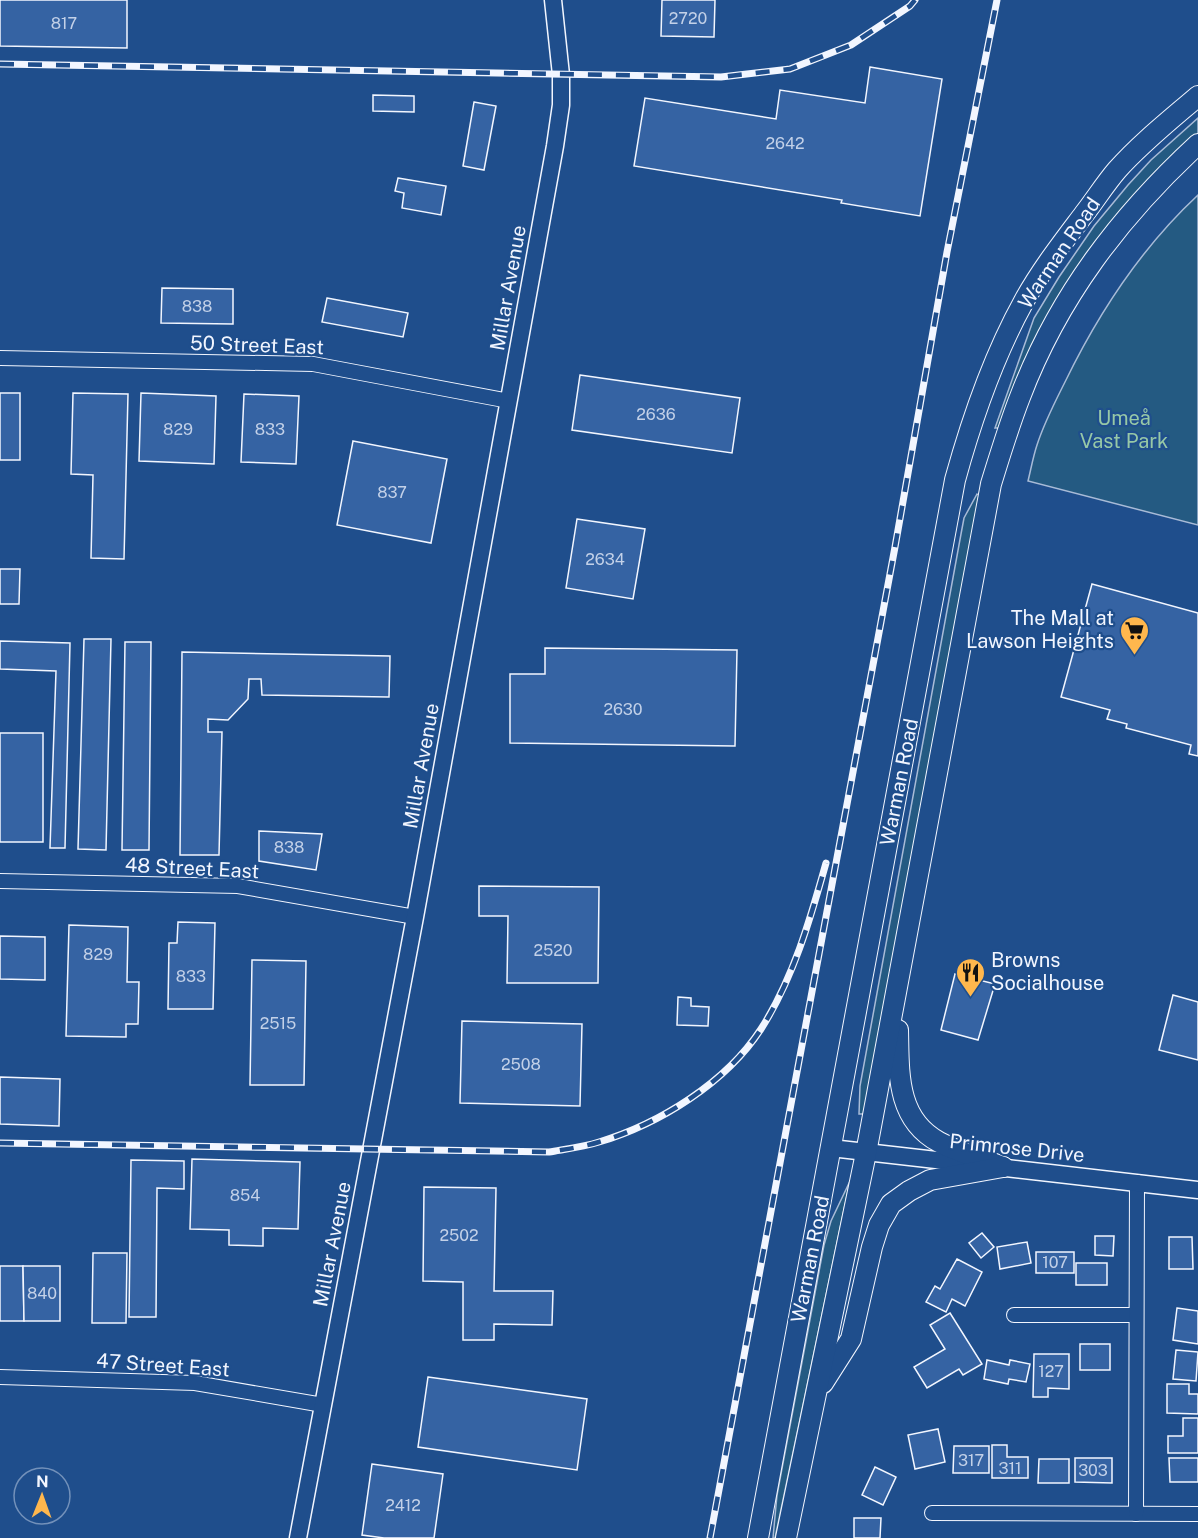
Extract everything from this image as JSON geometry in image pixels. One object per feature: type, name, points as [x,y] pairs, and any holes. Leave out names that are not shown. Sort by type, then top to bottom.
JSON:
[{"type":"main road","name":"Warman Road","points":[[760,1538],[955,480],[982,393],[1003,344],[1024,300],[1051,257],[1117,170],[1198,96]]},
{"type":"main road","name":"Warman Road","points":[[786,1538],[866,1153],[991,484],[1020,396],[1056,320],[1076,286],[1110,237],[1151,189],[1198,144]]},
{"type":"main road","points":[[897,989],[899,1076],[903,1098],[911,1115],[917,1124],[938,1141],[1003,1167]]},
{"type":"main road","points":[[816,1393],[851,1339],[872,1246],[879,1225],[891,1204],[930,1180],[1003,1167]]},
{"type":"street","name":"Millar Avenue","points":[[298,1538],[415,917],[555,146],[561,105],[561,75],[553,0]]},
{"type":"street","name":"50 Street East","points":[[0,358],[313,364],[509,401]]},
{"type":"street","name":"48 Street East","points":[[0,881],[238,886],[415,917]]},
{"type":"street","name":"Primrose Drive","points":[[831,1148],[1198,1190]]},
{"type":"street","points":[[1136,1514],[1137,1182]]},
{"type":"street","points":[[1014,1315],[1135,1315]]},
{"type":"street","name":"47 Street East","points":[[0,1377],[195,1383],[323,1405]]},
{"type":"street","points":[[932,1513],[1198,1514]]},
{"type":"green space","points":[[1198,118],[1198,134],[1164,164],[999,428],[995,428],[1034,318],[1059,277],[1094,226],[1128,185],[1151,160]]},
{"type":"green space","name":"Umeå Vast Park","points":[[1198,195],[1198,525],[1028,481],[1046,421],[1092,331],[1140,259],[1177,215]]},
{"type":"green space","points":[[977,494],[980,496],[865,1114],[859,1114],[860,1086],[964,518]]},
{"type":"green space","points":[[850,1181],[775,1538],[773,1538],[777,1495],[824,1245],[831,1221]]},
{"type":"building","points":[[0,0],[127,0],[127,48],[0,46]]},
{"type":"building","points":[[662,0],[715,0],[714,37],[661,36]]},
{"type":"building","points":[[870,67],[942,79],[920,216],[841,203],[842,200],[634,166],[645,98],[776,119],[780,90],[865,103]]},
{"type":"building","points":[[373,95],[414,96],[414,112],[373,111]]},
{"type":"building","points":[[474,102],[496,106],[484,170],[463,166]]},
{"type":"building","points":[[398,178],[446,186],[441,215],[402,208],[404,193],[395,191]]},
{"type":"building","points":[[162,288],[233,289],[233,324],[161,323]]},
{"type":"building","points":[[327,298],[408,313],[403,337],[322,322]]},
{"type":"building","points":[[580,375],[740,398],[732,453],[572,430]]},
{"type":"building","points":[[0,393],[20,393],[20,460],[0,460]]},
{"type":"building","points":[[73,393],[128,394],[124,559],[91,558],[93,475],[71,474]]},
{"type":"building","points":[[141,393],[216,396],[214,464],[139,461]]},
{"type":"building","points":[[244,394],[299,396],[296,464],[241,462]]},
{"type":"building","points":[[353,441],[447,459],[431,543],[337,525]]},
{"type":"building","points":[[577,519],[645,529],[633,599],[566,588]]},
{"type":"building","points":[[0,569],[20,569],[19,604],[0,604]]},
{"type":"building","name":"The Mall at Lawson Heights","points":[[1092,584],[1198,613],[1198,756],[1189,754],[1191,745],[1126,728],[1127,724],[1107,719],[1110,710],[1061,697]]},
{"type":"building","points":[[84,639],[111,639],[106,850],[78,849]]},
{"type":"building","points":[[0,641],[70,643],[65,848],[50,848],[56,671],[0,669]]},
{"type":"building","points":[[125,642],[151,642],[149,850],[122,850]]},
{"type":"building","points":[[545,648],[737,650],[735,746],[510,743],[510,674],[545,674]]},
{"type":"building","points":[[182,652],[390,656],[389,697],[262,695],[261,679],[249,679],[248,699],[228,720],[208,719],[208,732],[222,732],[219,855],[180,855]]},
{"type":"building","points":[[0,733],[43,733],[43,842],[0,842]]},
{"type":"building","points":[[259,831],[322,834],[316,870],[259,861]]},
{"type":"building","points":[[479,886],[599,887],[598,983],[507,983],[508,916],[479,916]]},
{"type":"building","points":[[178,922],[215,923],[213,1009],[168,1009],[169,943],[177,943]]},
{"type":"building","points":[[69,925],[128,927],[127,982],[139,982],[138,1024],[126,1024],[126,1037],[66,1036]]},
{"type":"building","points":[[0,936],[45,937],[45,980],[0,979]]},
{"type":"building","points":[[252,960],[306,961],[304,1085],[250,1085]]},
{"type":"building","name":"Browns Socialhouse","points":[[955,974],[995,984],[978,1040],[941,1030]]},
{"type":"building","points":[[1173,995],[1198,1002],[1198,1060],[1159,1050]]},
{"type":"building","points":[[678,997],[691,998],[691,1006],[709,1007],[708,1026],[677,1025]]},
{"type":"building","points":[[462,1021],[582,1024],[580,1106],[460,1103]]},
{"type":"building","points":[[0,1077],[60,1079],[59,1126],[0,1124]]},
{"type":"building","points":[[192,1159],[300,1162],[298,1229],[263,1228],[263,1246],[229,1245],[229,1230],[190,1229]]},
{"type":"building","points":[[131,1160],[184,1161],[184,1189],[157,1188],[156,1317],[129,1317]]},
{"type":"building","points":[[424,1187],[496,1188],[494,1291],[553,1291],[552,1325],[494,1324],[494,1340],[463,1340],[463,1282],[423,1281]]},
{"type":"building","points":[[982,1233],[994,1247],[981,1258],[969,1243]]},
{"type":"building","points":[[1095,1236],[1114,1236],[1113,1256],[1095,1255]]},
{"type":"building","points":[[1169,1237],[1192,1237],[1193,1269],[1169,1269]]},
{"type":"building","points":[[1027,1242],[1031,1263],[1000,1269],[997,1247]]},
{"type":"building","points":[[1036,1252],[1074,1252],[1074,1273],[1036,1273]]},
{"type":"building","points":[[93,1253],[127,1253],[126,1323],[92,1323]]},
{"type":"building","points":[[957,1259],[982,1272],[965,1306],[952,1299],[946,1312],[926,1302],[935,1286],[940,1289]]},
{"type":"building","points":[[1076,1263],[1107,1263],[1107,1285],[1076,1285]]},
{"type":"building","points":[[0,1266],[23,1266],[24,1321],[0,1321]]},
{"type":"building","points":[[23,1266],[60,1266],[60,1321],[24,1321]]},
{"type":"building","points":[[1177,1308],[1198,1311],[1198,1344],[1173,1340]]},
{"type":"building","points":[[950,1313],[982,1364],[963,1375],[959,1369],[927,1388],[914,1367],[945,1349],[930,1325]]},
{"type":"building","points":[[1080,1344],[1110,1344],[1110,1370],[1080,1370]]},
{"type":"building","points":[[1176,1350],[1198,1352],[1196,1381],[1173,1379]]},
{"type":"building","points":[[1034,1354],[1069,1354],[1069,1389],[1048,1388],[1048,1397],[1033,1397]]},
{"type":"building","points":[[987,1360],[1009,1365],[1010,1360],[1030,1364],[1026,1382],[1009,1379],[1008,1384],[984,1379]]},
{"type":"building","points":[[428,1377],[587,1399],[577,1470],[418,1447]]},
{"type":"building","points":[[1167,1384],[1189,1384],[1189,1394],[1198,1394],[1198,1414],[1167,1413]]},
{"type":"building","points":[[1183,1418],[1198,1418],[1198,1453],[1168,1453],[1168,1436],[1183,1436]]},
{"type":"building","points":[[938,1429],[945,1462],[915,1469],[908,1435]]},
{"type":"building","points":[[992,1445],[1007,1445],[1007,1457],[1028,1457],[1028,1478],[992,1478]]},
{"type":"building","points":[[954,1446],[989,1446],[989,1473],[953,1473]]},
{"type":"building","points":[[1075,1458],[1112,1458],[1112,1483],[1075,1482]]},
{"type":"building","points":[[1169,1458],[1198,1458],[1198,1482],[1170,1482]]},
{"type":"building","points":[[1039,1459],[1069,1459],[1069,1483],[1038,1483]]},
{"type":"building","points":[[372,1464],[443,1474],[434,1538],[384,1538],[362,1535]]},
{"type":"building","points":[[875,1467],[896,1477],[883,1505],[862,1495]]},
{"type":"building","points":[[854,1518],[881,1518],[880,1538],[854,1538]]},
{"type":"railway","points":[[0,64],[721,77],[790,69],[851,45],[910,6],[915,0]]},
{"type":"railway","points":[[710,1538],[895,547],[947,252],[997,0]]},
{"type":"railway","points":[[0,1143],[549,1152],[599,1142],[667,1113],[710,1084],[746,1049],[772,1010],[791,970],[807,927],[826,863]]},
{"type":"place","name":"The Mall at Lawson Heights","points":[[1135,656]]},
{"type":"place","name":"Browns Socialhouse","points":[[970,998]]}]
